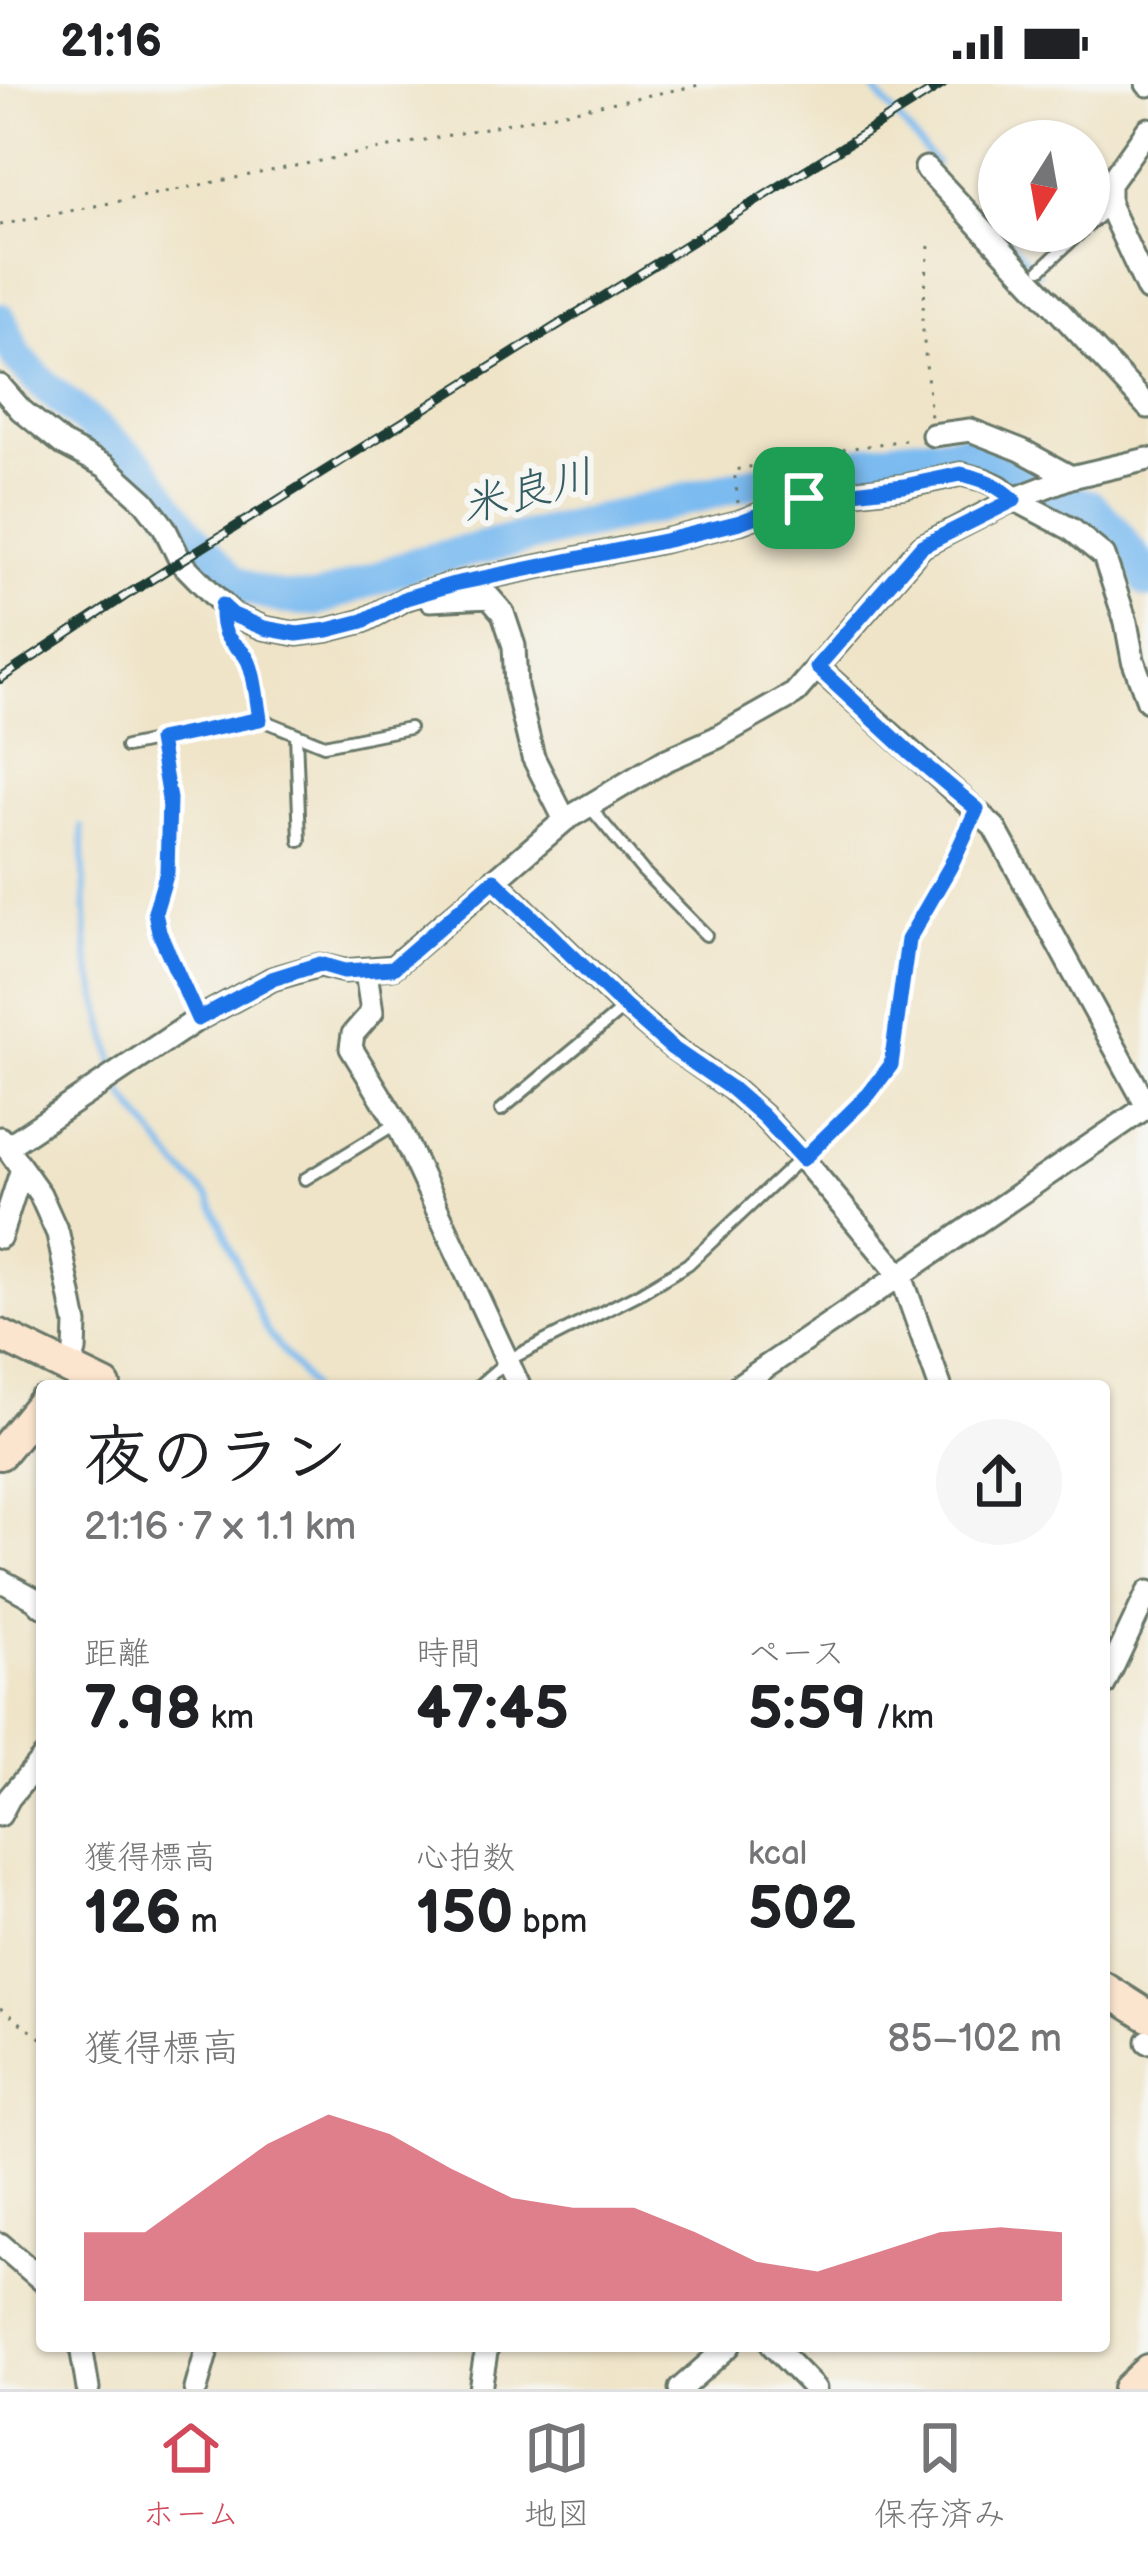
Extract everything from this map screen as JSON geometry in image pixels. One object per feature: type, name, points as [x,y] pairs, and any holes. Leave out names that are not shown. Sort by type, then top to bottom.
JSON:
[{"type":"street","points":[[1110,183],[1148,129]]},
{"type":"street","points":[[926,168],[1148,407]]},
{"type":"street","points":[[1110,208],[1148,290]]},
{"type":"street","points":[[0,386],[11,410],[105,466],[144,501],[164,527],[181,562],[233,615],[264,628],[297,634],[363,621],[406,598],[502,572],[626,550],[740,522],[804,498],[961,474],[985,479],[1071,529],[1104,556],[1148,701]]},
{"type":"street","points":[[933,435],[970,430],[1071,477]]},
{"type":"street","points":[[0,1335],[63,1378],[75,1351],[76,1324],[58,1234],[40,1194],[4,1142],[198,1019],[272,979],[320,964],[344,971],[393,968],[566,820],[664,761],[794,694],[922,546],[1071,477],[1148,459]]},
{"type":"street","points":[[406,598],[489,597],[503,613],[514,646],[516,687],[533,757],[566,820]]},
{"type":"street","points":[[748,1380],[1148,1107],[994,827],[817,667]]},
{"type":"street","points":[[494,880],[625,1007],[672,1048],[732,1089],[803,1159],[901,1276],[938,1380]]},
{"type":"street","points":[[366,971],[372,1012],[353,1034],[351,1048],[397,1123],[516,1380]]},
{"type":"street","points":[[0,1237],[22,1169]]},
{"type":"street","points":[[0,1454],[36,1410]]},
{"type":"street","points":[[0,1580],[36,1600]]},
{"type":"street","points":[[1110,1672],[1148,1592]]},
{"type":"street","points":[[0,1815],[36,1766]]},
{"type":"street","points":[[1110,1992],[1148,2016]]},
{"type":"street","points":[[0,2244],[36,2275]]},
{"type":"street","points":[[82,2352],[88,2389]]},
{"type":"street","points":[[196,2389],[206,2352]]},
{"type":"street","points":[[480,2389],[486,2352]]},
{"type":"street","points":[[680,2389],[722,2352]]},
{"type":"street","points":[[779,2352],[815,2389]]},
{"type":"street","points":[[1128,2389],[1148,2370]]},
{"type":"lane","points":[[1041,269],[1059,252]]},
{"type":"lane","points":[[222,605],[221,625],[227,640],[250,661],[260,719]]},
{"type":"lane","points":[[126,747],[260,719],[324,746],[409,728]]},
{"type":"lane","points":[[296,734],[300,842]]},
{"type":"lane","points":[[159,740],[169,799],[167,872],[155,912],[159,932],[198,1019]]},
{"type":"lane","points":[[589,806],[643,871],[706,935]]},
{"type":"lane","points":[[485,1380],[508,1360],[688,1264],[869,1094],[891,1065],[908,940],[977,809]]},
{"type":"lane","points":[[501,1110],[625,1007]]},
{"type":"lane","points":[[305,1179],[397,1123]]},
{"type":"path","points":[[0,225],[705,84]]},
{"type":"path","points":[[740,522],[734,470],[933,435],[922,320],[929,246]]},
{"type":"path","points":[[0,2008],[36,2035]]},
{"type":"waterway","points":[[869,84],[936,164]]},
{"type":"waterway","points":[[1020,252],[1038,273]]},
{"type":"waterway","name":"米良川","points":[[0,319],[17,357],[142,467],[188,532],[232,580],[282,598],[317,600],[420,562],[756,481],[914,453],[969,450],[1017,471],[1046,495],[1091,506],[1114,530],[1148,582]]},
{"type":"waterway","points":[[82,827],[88,959],[115,1066]]},
{"type":"waterway","points":[[118,1079],[120,1090],[177,1165],[210,1199],[266,1330],[305,1380]]},
{"type":"railway","points":[[0,679],[943,84]]},
{"type":"route","points":[[961,474],[985,479],[1014,500],[922,546],[817,667],[977,809],[908,940],[891,1065],[869,1094],[803,1159],[732,1089],[672,1048],[625,1007],[494,880],[393,968],[344,971],[320,964],[272,979],[198,1019],[159,932],[155,912],[167,872],[169,799],[159,740],[260,719],[250,661],[227,640],[221,625],[222,605],[264,628],[297,634],[328,630],[454,584],[668,540],[740,522],[804,498],[961,474]]}]
